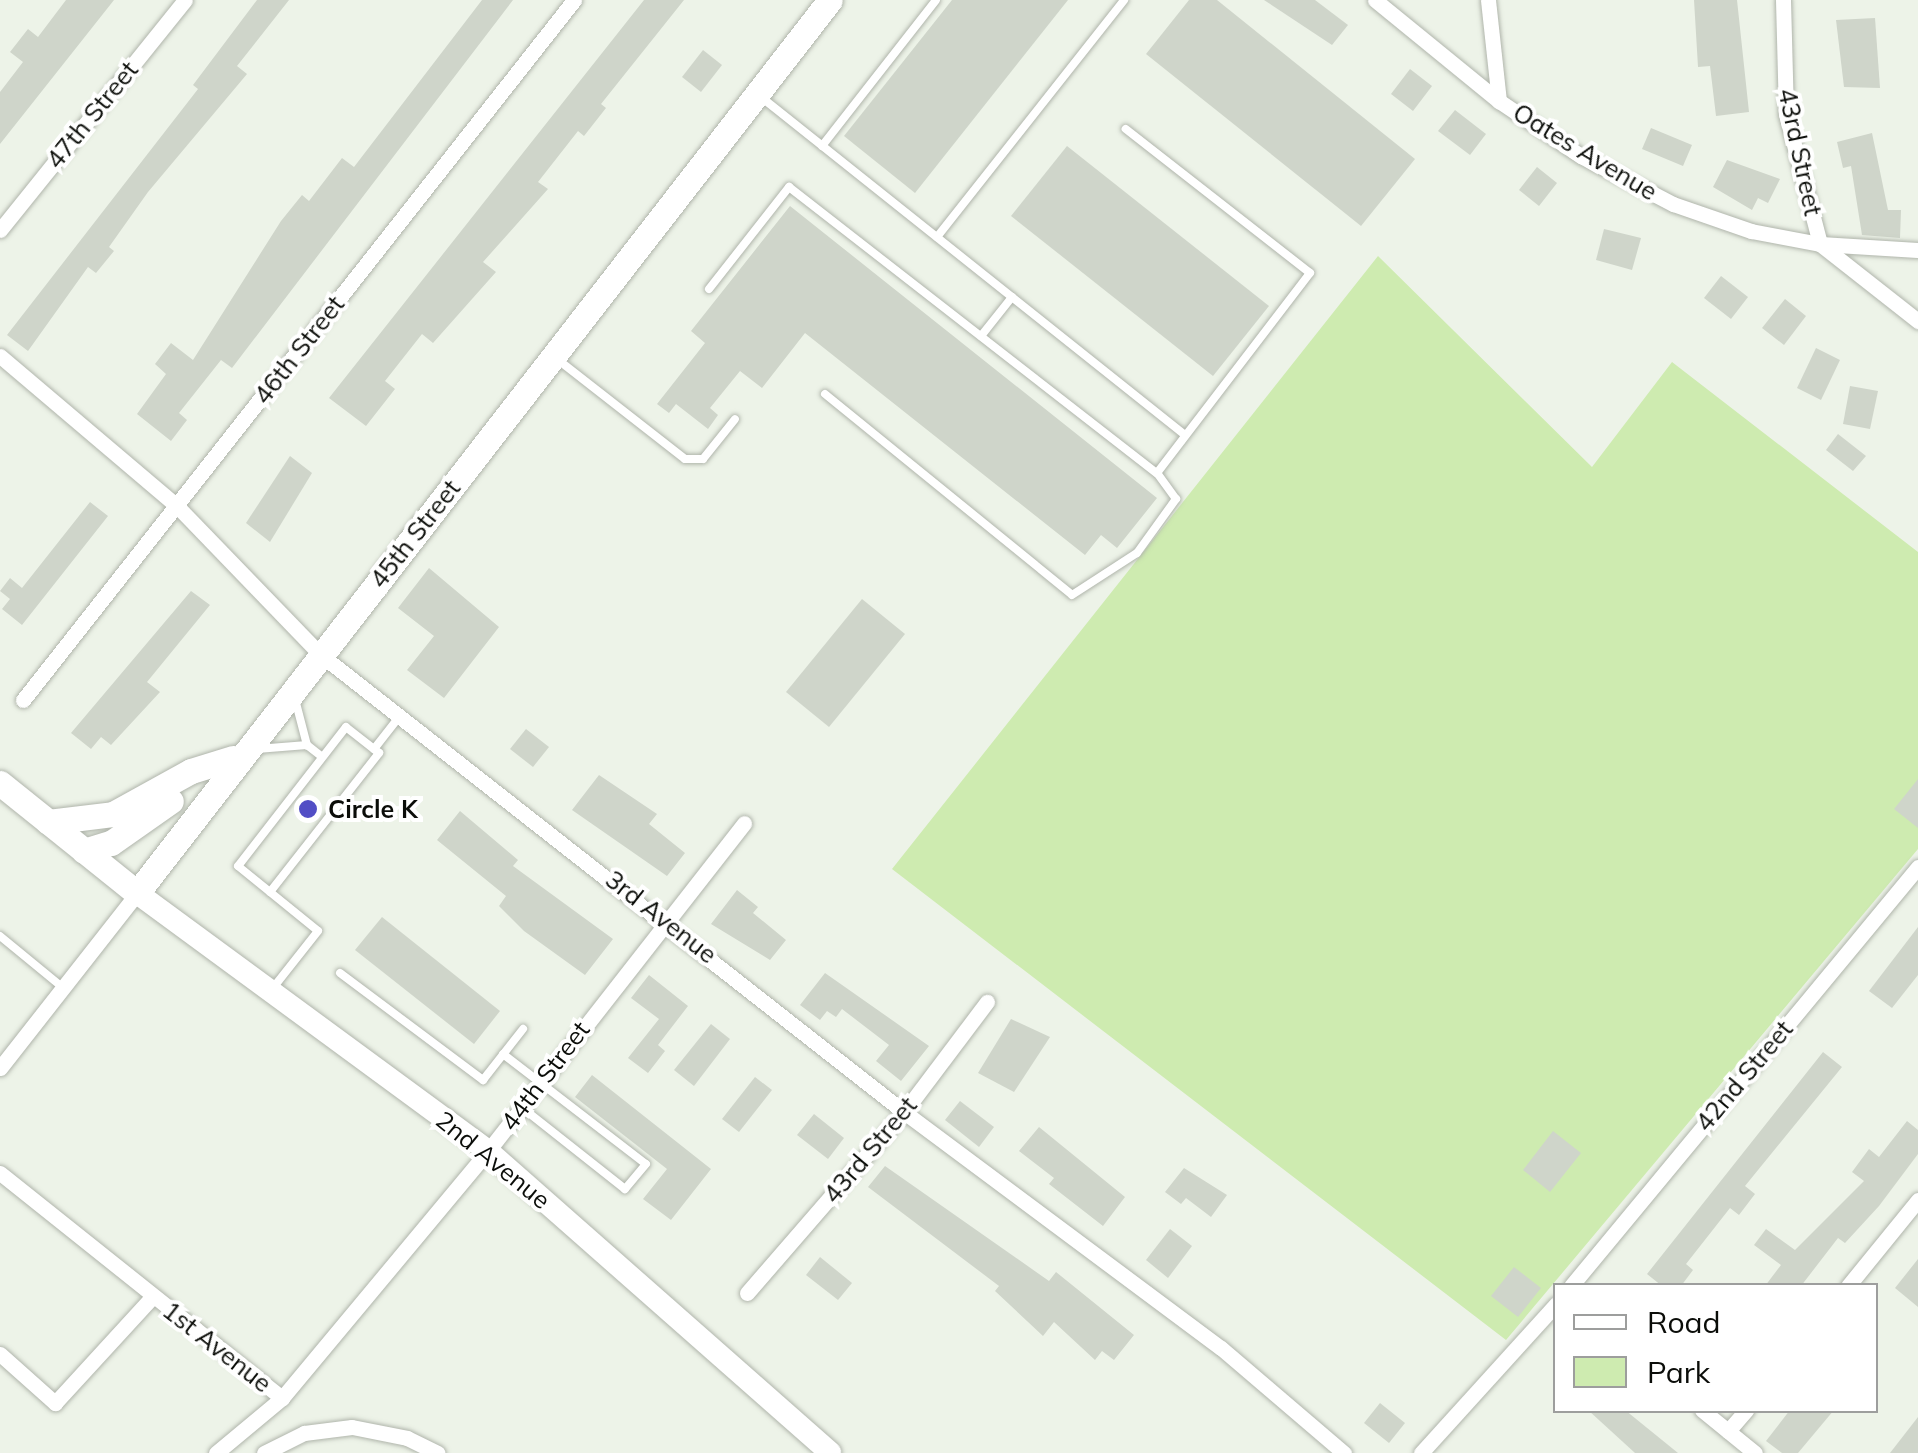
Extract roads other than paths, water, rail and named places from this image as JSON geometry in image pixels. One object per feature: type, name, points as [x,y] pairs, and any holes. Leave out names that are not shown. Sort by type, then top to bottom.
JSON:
[{"type":"main road","name":"45th Street","points":[[137,893],[238,756],[321,655],[830,0]]},
{"type":"main road","points":[[84,851],[111,843],[204,772],[238,756]]},
{"type":"main road","points":[[48,822],[113,814],[191,772],[204,772]]},
{"type":"main road","points":[[0,783],[137,893]]},
{"type":"main road","name":"2nd Avenue","points":[[137,893],[488,1151],[830,1453]]},
{"type":"street","name":"47th Street","points":[[0,230],[184,0]]},
{"type":"street","name":"46th Street","points":[[24,700],[574,0]]},
{"type":"street","name":"Oates Avenue","points":[[1375,0],[1500,101],[1581,156],[1673,204],[1751,231],[1820,244],[1918,321]]},
{"type":"street","points":[[1488,0],[1500,101]]},
{"type":"street","name":"43rd Street","points":[[1783,0],[1786,114],[1820,244]]},
{"type":"street","points":[[1820,244],[1918,250]]},
{"type":"street","name":"3rd Avenue","points":[[0,356],[176,505],[321,655],[664,919],[904,1112],[1221,1348],[1344,1453]]},
{"type":"street","name":"44th Street","points":[[216,1453],[282,1398],[488,1151],[664,919],[744,824]]},
{"type":"street","name":"42nd Street","points":[[1573,1283],[1918,867]]},
{"type":"street","name":"45th Street","points":[[0,1068],[137,893]]},
{"type":"street","name":"43rd Street","points":[[747,1294],[904,1112],[988,1002]]},
{"type":"street","points":[[0,1173],[152,1296],[55,1403],[0,1354]]},
{"type":"street","points":[[1850,1283],[1918,1200]]},
{"type":"street","name":"1st Avenue","points":[[152,1296],[282,1398]]},
{"type":"street","points":[[1421,1453],[1553,1307]]},
{"type":"street","points":[[1706,1413],[1755,1453]]},
{"type":"street","points":[[1728,1431],[1743,1413]]},
{"type":"street","points":[[264,1453],[304,1432],[352,1427],[438,1453]]},
{"type":"lane","points":[[822,146],[936,0]]},
{"type":"lane","points":[[937,237],[1124,0]]},
{"type":"lane","points":[[757,94],[1186,434]]},
{"type":"lane","points":[[1126,129],[1310,273],[1157,473]]},
{"type":"lane","points":[[709,288],[789,187],[1157,473],[1176,498],[1136,553],[1072,594],[825,394]]},
{"type":"lane","points":[[981,336],[1012,297]]},
{"type":"lane","points":[[553,356],[684,459],[703,459],[735,419]]},
{"type":"lane","points":[[292,687],[307,745],[321,756]]},
{"type":"lane","points":[[374,749],[400,716]]},
{"type":"lane","points":[[270,892],[379,754],[346,727],[264,831],[255,851],[238,866],[270,892],[318,931],[270,992]]},
{"type":"lane","points":[[238,756],[307,745]]},
{"type":"lane","points":[[329,747],[338,754]]},
{"type":"lane","points":[[354,767],[363,774]]},
{"type":"lane","points":[[311,769],[322,777]]},
{"type":"lane","points":[[336,788],[346,796]]},
{"type":"lane","points":[[294,791],[304,798]]},
{"type":"lane","points":[[319,810],[328,818]]},
{"type":"lane","points":[[278,813],[287,820]]},
{"type":"lane","points":[[264,831],[273,838]]},
{"type":"lane","points":[[302,831],[312,839]]},
{"type":"lane","points":[[286,850],[297,858]]},
{"type":"lane","points":[[274,866],[284,874]]},
{"type":"lane","points":[[0,936],[62,988]]},
{"type":"lane","points":[[340,973],[483,1080],[523,1029]]},
{"type":"lane","points":[[503,1054],[646,1164],[625,1189],[522,1107]]},
{"type":"place","name":"Circle K","points":[[308,809]]}]
